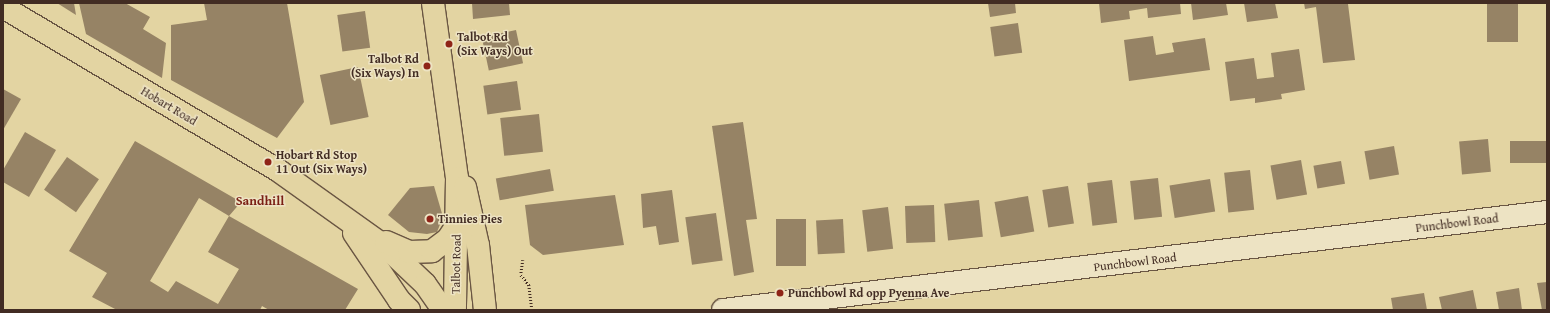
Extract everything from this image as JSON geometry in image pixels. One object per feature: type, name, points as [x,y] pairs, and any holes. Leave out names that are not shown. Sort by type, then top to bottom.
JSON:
[{"type":"main road","name":"Talbot Road","points":[[433,3],[454,146],[478,245],[485,310]]},
{"type":"main road","name":"Hobart Road","points":[[7,7],[279,171],[332,208],[415,275],[443,310]]},
{"type":"main road","name":"Talbot Road","points":[[454,146],[457,226],[455,310]]},
{"type":"main road","name":"Hobart Road","points":[[332,208],[368,250],[404,307]]},
{"type":"main road","points":[[366,234],[409,252],[420,253],[441,246],[457,226]]},
{"type":"street","name":"Punchbowl Road","points":[[727,310],[820,304],[1547,212]]},
{"type":"path","points":[[523,260],[521,275],[529,285],[532,308]]},
{"type":"building","points":[[57,3],[74,3],[76,15]]},
{"type":"building","points":[[79,3],[125,3],[150,17],[143,29],[166,43],[162,78],[86,34]]},
{"type":"building","points":[[204,3],[287,3],[304,102],[277,138],[171,80],[171,25],[207,20]]},
{"type":"building","points":[[472,3],[509,3],[510,15],[473,19]]},
{"type":"building","points":[[988,3],[1015,3],[1016,13],[990,17]]},
{"type":"building","points":[[1099,3],[1180,3],[1181,14],[1148,18],[1147,8],[1129,11],[1130,19],[1101,23]]},
{"type":"building","points":[[1191,3],[1226,3],[1228,15],[1193,20]]},
{"type":"building","points":[[1244,3],[1275,3],[1278,18],[1247,22]]},
{"type":"building","points":[[1304,3],[1351,3],[1348,4],[1355,60],[1323,63],[1316,7],[1305,9]]},
{"type":"building","points":[[1487,3],[1518,3],[1518,42],[1487,42]]},
{"type":"building","points":[[365,11],[370,48],[342,52],[337,15]]},
{"type":"building","points":[[1018,23],[1022,53],[994,57],[990,27]]},
{"type":"building","points":[[516,30],[523,63],[489,71],[482,37]]},
{"type":"building","points":[[1153,36],[1156,55],[1174,52],[1172,43],[1205,38],[1210,70],[1129,81],[1124,40]]},
{"type":"building","points":[[1299,49],[1305,90],[1281,94],[1282,99],[1255,103],[1255,98],[1230,101],[1225,62],[1254,58],[1257,79],[1274,77],[1271,53]]},
{"type":"building","points":[[358,67],[369,117],[330,125],[320,75]]},
{"type":"building","points":[[517,81],[521,110],[487,114],[483,86]]},
{"type":"building","points":[[3,89],[21,99],[3,130]]},
{"type":"building","points":[[539,114],[543,152],[504,156],[500,118]]},
{"type":"building","points":[[743,122],[757,219],[746,220],[754,272],[734,276],[712,126]]},
{"type":"building","points":[[25,132],[56,150],[29,197],[3,182],[3,170]]},
{"type":"building","points":[[1488,139],[1491,172],[1462,174],[1459,142]]},
{"type":"building","points":[[135,141],[241,202],[229,216],[358,289],[345,310],[269,310],[262,306],[260,310],[117,310],[92,297],[107,273],[69,251]],"holes":[[[199,198],[229,216],[208,252],[239,269],[218,304],[176,281],[168,292],[150,281]]]},
{"type":"building","points":[[1510,141],[1547,141],[1547,163],[1510,163]]},
{"type":"building","points":[[1394,146],[1399,175],[1369,180],[1364,151]]},
{"type":"building","points":[[67,157],[99,179],[76,212],[44,190]]},
{"type":"building","points":[[1301,160],[1307,194],[1277,200],[1270,165]]},
{"type":"building","points":[[1341,161],[1345,184],[1317,189],[1313,166]]},
{"type":"building","points":[[550,169],[554,191],[500,200],[496,179]]},
{"type":"building","points":[[1250,170],[1254,210],[1228,212],[1224,173]]},
{"type":"building","points":[[1158,178],[1162,217],[1134,220],[1130,181]]},
{"type":"building","points":[[1210,179],[1215,212],[1175,218],[1170,185]]},
{"type":"building","points":[[1112,180],[1117,223],[1092,226],[1087,183]]},
{"type":"building","points":[[434,186],[443,217],[437,232],[427,234],[409,232],[388,215],[410,188]]},
{"type":"building","points":[[1068,186],[1074,224],[1048,228],[1042,190]]},
{"type":"building","points":[[672,190],[679,242],[659,245],[656,226],[643,228],[641,194]]},
{"type":"building","points":[[615,195],[624,245],[543,255],[530,245],[525,205]]},
{"type":"building","points":[[1028,196],[1034,231],[1001,237],[995,202]]},
{"type":"building","points":[[979,200],[983,237],[948,240],[944,204]]},
{"type":"building","points":[[934,205],[935,242],[906,243],[905,206]]},
{"type":"building","points":[[888,207],[893,249],[867,252],[862,210]]},
{"type":"building","points":[[716,213],[723,261],[692,265],[685,217]]},
{"type":"building","points":[[776,219],[806,219],[806,266],[776,266]]},
{"type":"building","points":[[843,219],[845,253],[818,254],[816,220]]},
{"type":"building","points":[[1547,282],[1547,310],[1542,310],[1537,283]]},
{"type":"building","points":[[1519,288],[1522,310],[1499,310],[1496,292]]},
{"type":"building","points":[[1473,290],[1477,310],[1442,310],[1439,297]]},
{"type":"building","points":[[1424,293],[1427,310],[1393,310],[1391,298]]},
{"type":"place","name":"Talbot Rd (Six Ways) Out","points":[[449,44]]},
{"type":"place","name":"Talbot Rd (Six Ways) In","points":[[427,66]]},
{"type":"place","name":"Hobart Rd Stop 11 Out (Six Ways)","points":[[268,162]]},
{"type":"place","name":"Tinnies Pies","points":[[430,219]]},
{"type":"place","name":"Punchbowl Rd opp Pyenna Ave","points":[[780,293]]},
{"type":"district","name":"Sandhill","points":[[260,201]]}]
